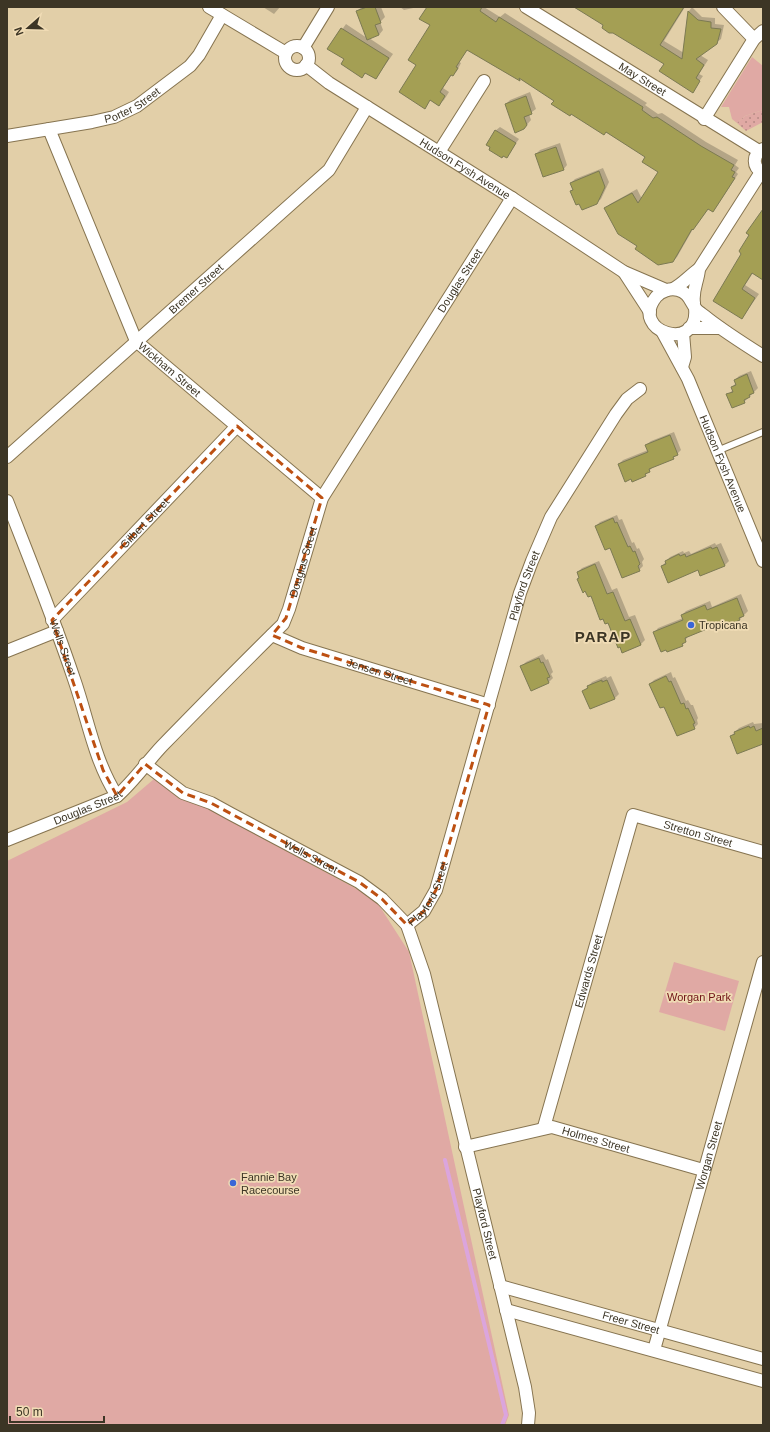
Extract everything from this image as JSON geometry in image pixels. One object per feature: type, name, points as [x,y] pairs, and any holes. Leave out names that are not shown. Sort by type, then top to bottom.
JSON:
[{"type":"street","points":[[209,7],[286,53]]},
{"type":"street","points":[[303,48],[328,7]]},
{"type":"street","name":"May Street","points":[[526,7],[704,119],[761,150]]},
{"type":"street","points":[[704,119],[759,35],[723,7]]},
{"type":"street","name":"Porter Street","points":[[7,136],[114,117],[137,106],[190,66],[199,55],[222,15]]},
{"type":"street","points":[[294,47],[303,48],[308,54],[306,66],[301,70],[291,68],[286,63],[286,53],[294,47]]},
{"type":"street","name":"Hudson Fysh Avenue","points":[[306,66],[367,107],[512,198],[624,272]]},
{"type":"street","points":[[439,152],[484,81]]},
{"type":"street","name":"Bremer Street","points":[[7,457],[329,170],[367,107]]},
{"type":"street","name":"Wickham Street","points":[[49,129],[136,341],[322,498]]},
{"type":"street","points":[[682,367],[686,330],[695,317],[692,292],[698,278],[699,270],[762,173],[754,162],[761,150]]},
{"type":"street","name":"Douglas Street","points":[[7,840],[117,796],[128,787],[145,764],[286,618],[322,498],[512,198]]},
{"type":"street","points":[[650,312],[654,298],[685,282],[690,275],[699,270]]},
{"type":"street","points":[[624,272],[669,290],[683,292],[694,306],[720,328],[763,356]]},
{"type":"street","points":[[624,272],[650,312],[652,322],[663,333],[672,335],[686,330],[720,328]]},
{"type":"street","name":"Hudson Fysh Avenue","points":[[663,333],[682,367],[763,561]]},
{"type":"street","name":"Playford Street","points":[[528,1425],[529,1413],[525,1387],[465,1147],[424,974],[407,925],[424,911],[436,890],[520,593],[532,561],[551,518],[616,414],[627,399],[640,389]]},
{"type":"street","name":"Gilbert Street","points":[[7,651],[55,626],[237,426]]},
{"type":"street","name":"Wells Street","points":[[7,501],[80,695],[91,737],[103,770],[117,796]]},
{"type":"street","name":"Jensen Street","points":[[272,634],[302,648],[489,705]]},
{"type":"street","name":"Wells Street","points":[[145,764],[183,793],[211,803],[359,882],[390,906],[407,925]]},
{"type":"street","name":"Stretton Street","points":[[633,815],[763,852]]},
{"type":"street","name":"Edwards Street","points":[[544,1127],[633,815]]},
{"type":"street","name":"Worgan Street","points":[[654,1350],[703,1170],[763,962]]},
{"type":"street","name":"Holmes Street","points":[[465,1147],[544,1127],[559,1128],[703,1170]]},
{"type":"street","name":"Freer Street","points":[[500,1286],[660,1329],[763,1359]]},
{"type":"street","name":"Freer Street","points":[[506,1310],[763,1381]]},
{"type":"lane","points":[[717,451],[763,432]]},
{"type":"highlighted area","points":[[237,426],[322,498],[286,618],[272,635],[302,648],[489,705],[436,890],[424,911],[407,925],[382,899],[359,882],[211,803],[183,793],[145,764],[117,796],[103,770],[52,620]]},
{"type":"green space","points":[[752,57],[763,66],[763,110],[745,116],[737,123],[732,119],[729,107],[721,107]]},
{"type":"green space","points":[[763,110],[763,122],[746,131],[737,123],[745,116]]},
{"type":"green space","name":"Fannie Bay Racecourse","points":[[154,779],[375,899],[409,952],[509,1415],[505,1425],[7,1425],[7,861],[127,802]]},
{"type":"green space","name":"Worgan Park","points":[[674,962],[739,981],[725,1031],[659,1012]]},
{"type":"building","points":[[367,7],[375,7],[381,23],[375,25],[379,35],[367,40],[356,11]]},
{"type":"building","points":[[427,7],[482,7],[480,11],[496,22],[499,17],[643,107],[642,110],[653,118],[657,117],[701,146],[734,165],[731,170],[735,172],[732,177],[735,178],[713,212],[708,209],[693,230],[692,229],[673,262],[658,265],[635,249],[637,246],[618,234],[604,208],[632,193],[638,203],[658,172],[642,162],[645,157],[606,132],[604,135],[571,114],[570,116],[551,104],[554,101],[519,78],[520,81],[467,50],[456,67],[458,68],[453,76],[451,75],[440,92],[445,96],[439,106],[430,100],[425,109],[399,92],[416,65],[408,60],[430,25],[419,19]]},
{"type":"building","points":[[574,7],[684,7],[660,45],[682,59],[688,11],[698,20],[711,22],[711,28],[721,29],[717,44],[696,59],[704,65],[696,78],[700,81],[693,93],[659,71],[664,64],[613,33],[609,33],[602,28],[603,25]]},
{"type":"building","points":[[341,28],[389,58],[376,79],[365,73],[362,78],[341,64],[344,59],[327,49]]},
{"type":"building","points":[[526,96],[532,114],[524,117],[527,125],[524,129],[515,133],[505,104]]},
{"type":"building","points":[[495,130],[516,143],[507,158],[503,156],[502,158],[489,150],[490,147],[486,145]]},
{"type":"building","points":[[556,147],[564,170],[543,177],[535,154]]},
{"type":"building","points":[[599,171],[605,187],[597,204],[582,210],[579,204],[576,205],[570,191],[573,190],[570,183]]},
{"type":"building","points":[[763,209],[763,280],[752,273],[742,289],[755,298],[742,319],[713,301],[741,254],[739,251],[749,235],[746,233]]},
{"type":"building","points":[[747,374],[754,393],[749,395],[750,397],[744,400],[745,403],[732,408],[726,394],[733,392],[731,387],[736,385],[734,380]]},
{"type":"building","points":[[670,435],[678,455],[673,457],[674,459],[649,469],[650,472],[645,474],[646,476],[632,482],[631,479],[625,482],[618,464],[648,452],[645,445]]},
{"type":"building","points":[[613,518],[615,523],[617,522],[628,547],[630,546],[633,552],[635,551],[640,564],[638,566],[640,571],[622,578],[610,548],[605,550],[595,526]]},
{"type":"building","points":[[711,547],[712,549],[717,547],[725,566],[700,576],[698,570],[668,583],[661,566],[666,564],[665,561],[679,554],[680,556],[685,554],[686,557]]},
{"type":"building","points":[[595,564],[607,594],[613,592],[625,621],[630,619],[641,645],[622,653],[620,647],[618,648],[608,623],[605,624],[603,619],[600,620],[591,596],[588,597],[585,591],[583,593],[577,579],[579,578],[577,572]]},
{"type":"building","name":"Tropicana","points":[[737,598],[744,616],[739,618],[740,620],[726,626],[725,624],[720,627],[719,624],[685,638],[686,642],[682,644],[683,646],[667,652],[666,650],[661,652],[653,632],[683,620],[681,615],[705,605],[707,610]]},
{"type":"building","points":[[539,658],[541,663],[543,662],[550,677],[547,678],[549,683],[531,691],[520,666]]},
{"type":"building","points":[[666,676],[669,682],[671,681],[681,704],[684,703],[686,709],[688,708],[695,723],[693,724],[695,729],[677,736],[664,707],[660,708],[649,684]]},
{"type":"building","points":[[602,680],[602,682],[607,680],[615,699],[590,709],[582,691],[588,688],[587,686]]},
{"type":"building","points":[[749,726],[750,728],[754,726],[756,731],[763,728],[763,744],[737,754],[730,736],[735,734],[734,732]]},
{"type":"waterway","points":[[445,1160],[506,1415],[502,1425]]},
{"type":"place","name":"Tropicana","points":[[691,625]]},
{"type":"place","name":"Fannie Bay Racecourse","points":[[233,1183]]},
{"type":"district","name":"PARAP","points":[[603,636]]}]
